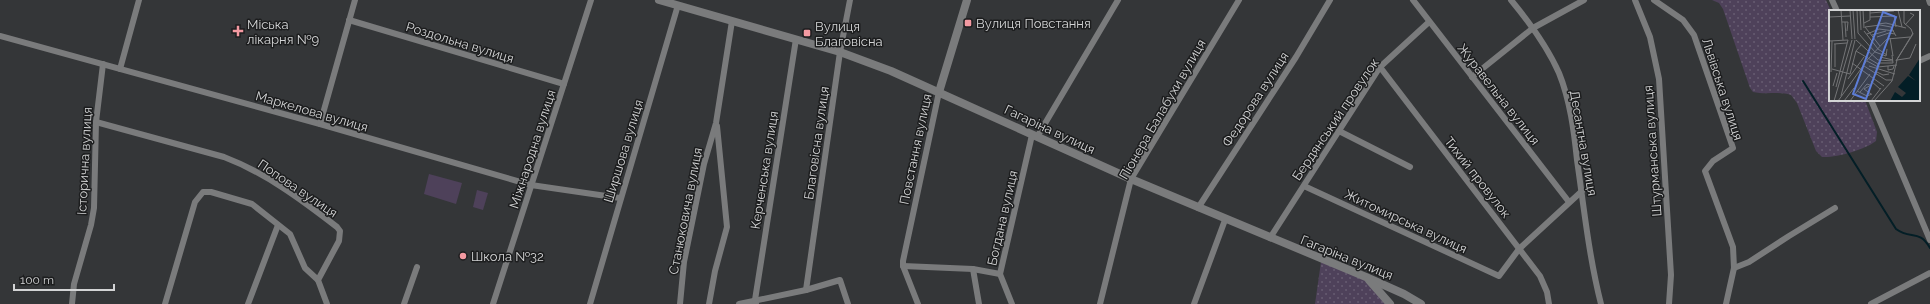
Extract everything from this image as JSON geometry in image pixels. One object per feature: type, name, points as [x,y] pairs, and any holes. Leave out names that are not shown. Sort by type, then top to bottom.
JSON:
[{"type":"street","points":[[120,69],[139,0]]},
{"type":"street","points":[[320,124],[355,0]]},
{"type":"street","name":"Міжнародна вулиця","points":[[493,304],[591,0]]},
{"type":"street","name":"Гагаріна вулиця","points":[[659,0],[840,52],[891,71],[1131,180],[1366,277],[1404,294],[1421,304]]},
{"type":"street","name":"Благовісна вулиця","points":[[806,290],[840,52],[850,0]]},
{"type":"street","name":"Повстання вулиця","points":[[903,266],[939,92],[967,0]]},
{"type":"street","name":"Богдана вулиця","points":[[1012,304],[1000,274],[1035,136],[1118,0]]},
{"type":"street","name":"Піонера Балабухи вулиця","points":[[1100,304],[1131,180],[1239,0]]},
{"type":"street","name":"Федорова вулиця","points":[[1198,208],[1296,57],[1330,0]]},
{"type":"street","name":"Журавельна вулиця","points":[[1413,0],[1569,202]]},
{"type":"street","name":"Десантна вулиця","points":[[1511,0],[1547,49],[1560,74],[1573,128],[1593,273],[1601,304]]},
{"type":"street","points":[[1472,77],[1533,28],[1584,0]]},
{"type":"street","name":"Штурманська вулиця","points":[[1635,0],[1650,37],[1659,79],[1671,275],[1669,304]]},
{"type":"street","name":"Львівська вулиця","points":[[1654,0],[1683,20],[1694,35],[1732,148],[1713,161],[1705,171],[1733,247],[1734,268],[1726,304]]},
{"type":"street","points":[[1832,0],[1837,10]]},
{"type":"street","name":"Ширшова вулиця","points":[[590,304],[620,198],[678,6]]},
{"type":"street","name":"Роздольна вулиця","points":[[349,20],[564,84]]},
{"type":"street","name":"Станюковича вулиця","points":[[680,304],[684,262],[704,164],[716,123],[732,21]]},
{"type":"street","name":"Бердянський провулок","points":[[1270,238],[1380,67],[1429,22]]},
{"type":"street","name":"Маркелова вулиця","points":[[0,36],[320,124],[531,185],[620,198]]},
{"type":"street","name":"Керченська вулиця","points":[[756,302],[796,39]]},
{"type":"street","points":[[1920,61],[1930,56]]},
{"type":"street","name":"Історична вулиця","points":[[72,304],[74,284],[88,236],[94,208],[96,122],[103,64]]},
{"type":"street","name":"Тихий провулок","points":[[1380,67],[1540,276],[1547,292],[1549,304]]},
{"type":"street","points":[[1871,101],[1930,240]]},
{"type":"street","name":"Попова вулиця","points":[[96,122],[218,155],[241,163],[259,172],[313,208],[337,227],[341,236],[318,280]]},
{"type":"street","name":"Станюковича вулиця","points":[[708,304],[727,227],[716,123]]},
{"type":"street","points":[[1339,131],[1410,166]]},
{"type":"street","name":"Житомирська вулиця","points":[[1304,186],[1500,276],[1519,249]]},
{"type":"street","points":[[1519,249],[1582,191]]},
{"type":"street","points":[[165,304],[195,202],[203,192],[211,192],[252,204],[290,234],[305,268],[309,274],[318,280],[327,304]]},
{"type":"street","points":[[1734,268],[1750,262],[1789,236],[1836,208]]},
{"type":"street","points":[[1194,304],[1225,220]]},
{"type":"street","points":[[248,304],[278,225]]},
{"type":"street","points":[[918,304],[903,266],[973,269],[1000,274]]},
{"type":"street","points":[[404,304],[417,267]]},
{"type":"street","points":[[973,269],[979,304]]},
{"type":"street","points":[[1871,304],[1930,272]]},
{"type":"street","points":[[1366,277],[1390,304]]},
{"type":"street","points":[[739,304],[756,302],[840,280],[848,304]]},
{"type":"shaded area","points":[[1712,0],[1826,0],[1831,10],[1829,10],[1829,101],[1865,101],[1877,132],[1876,141],[1850,153],[1822,157],[1816,151],[1797,103],[1791,95],[1782,93],[1753,92],[1750,88],[1723,9],[1719,3]]},
{"type":"shaded area","points":[[429,174],[462,183],[456,204],[424,194]]},
{"type":"shaded area","points":[[477,190],[488,193],[483,210],[473,207]]},
{"type":"shaded area","points":[[1321,262],[1364,279],[1386,304],[1315,304]]},
{"type":"waterway","points":[[1803,81],[1896,229],[1922,239],[1930,248]]},
{"type":"place","name":"Вулиця Повстання","points":[[968,23]]},
{"type":"place","name":"Міська лікарня №9","points":[[238,31]]},
{"type":"place","name":"Вулиця Благовісна","points":[[807,33]]},
{"type":"place","name":"Школа №32","points":[[463,256]]}]
